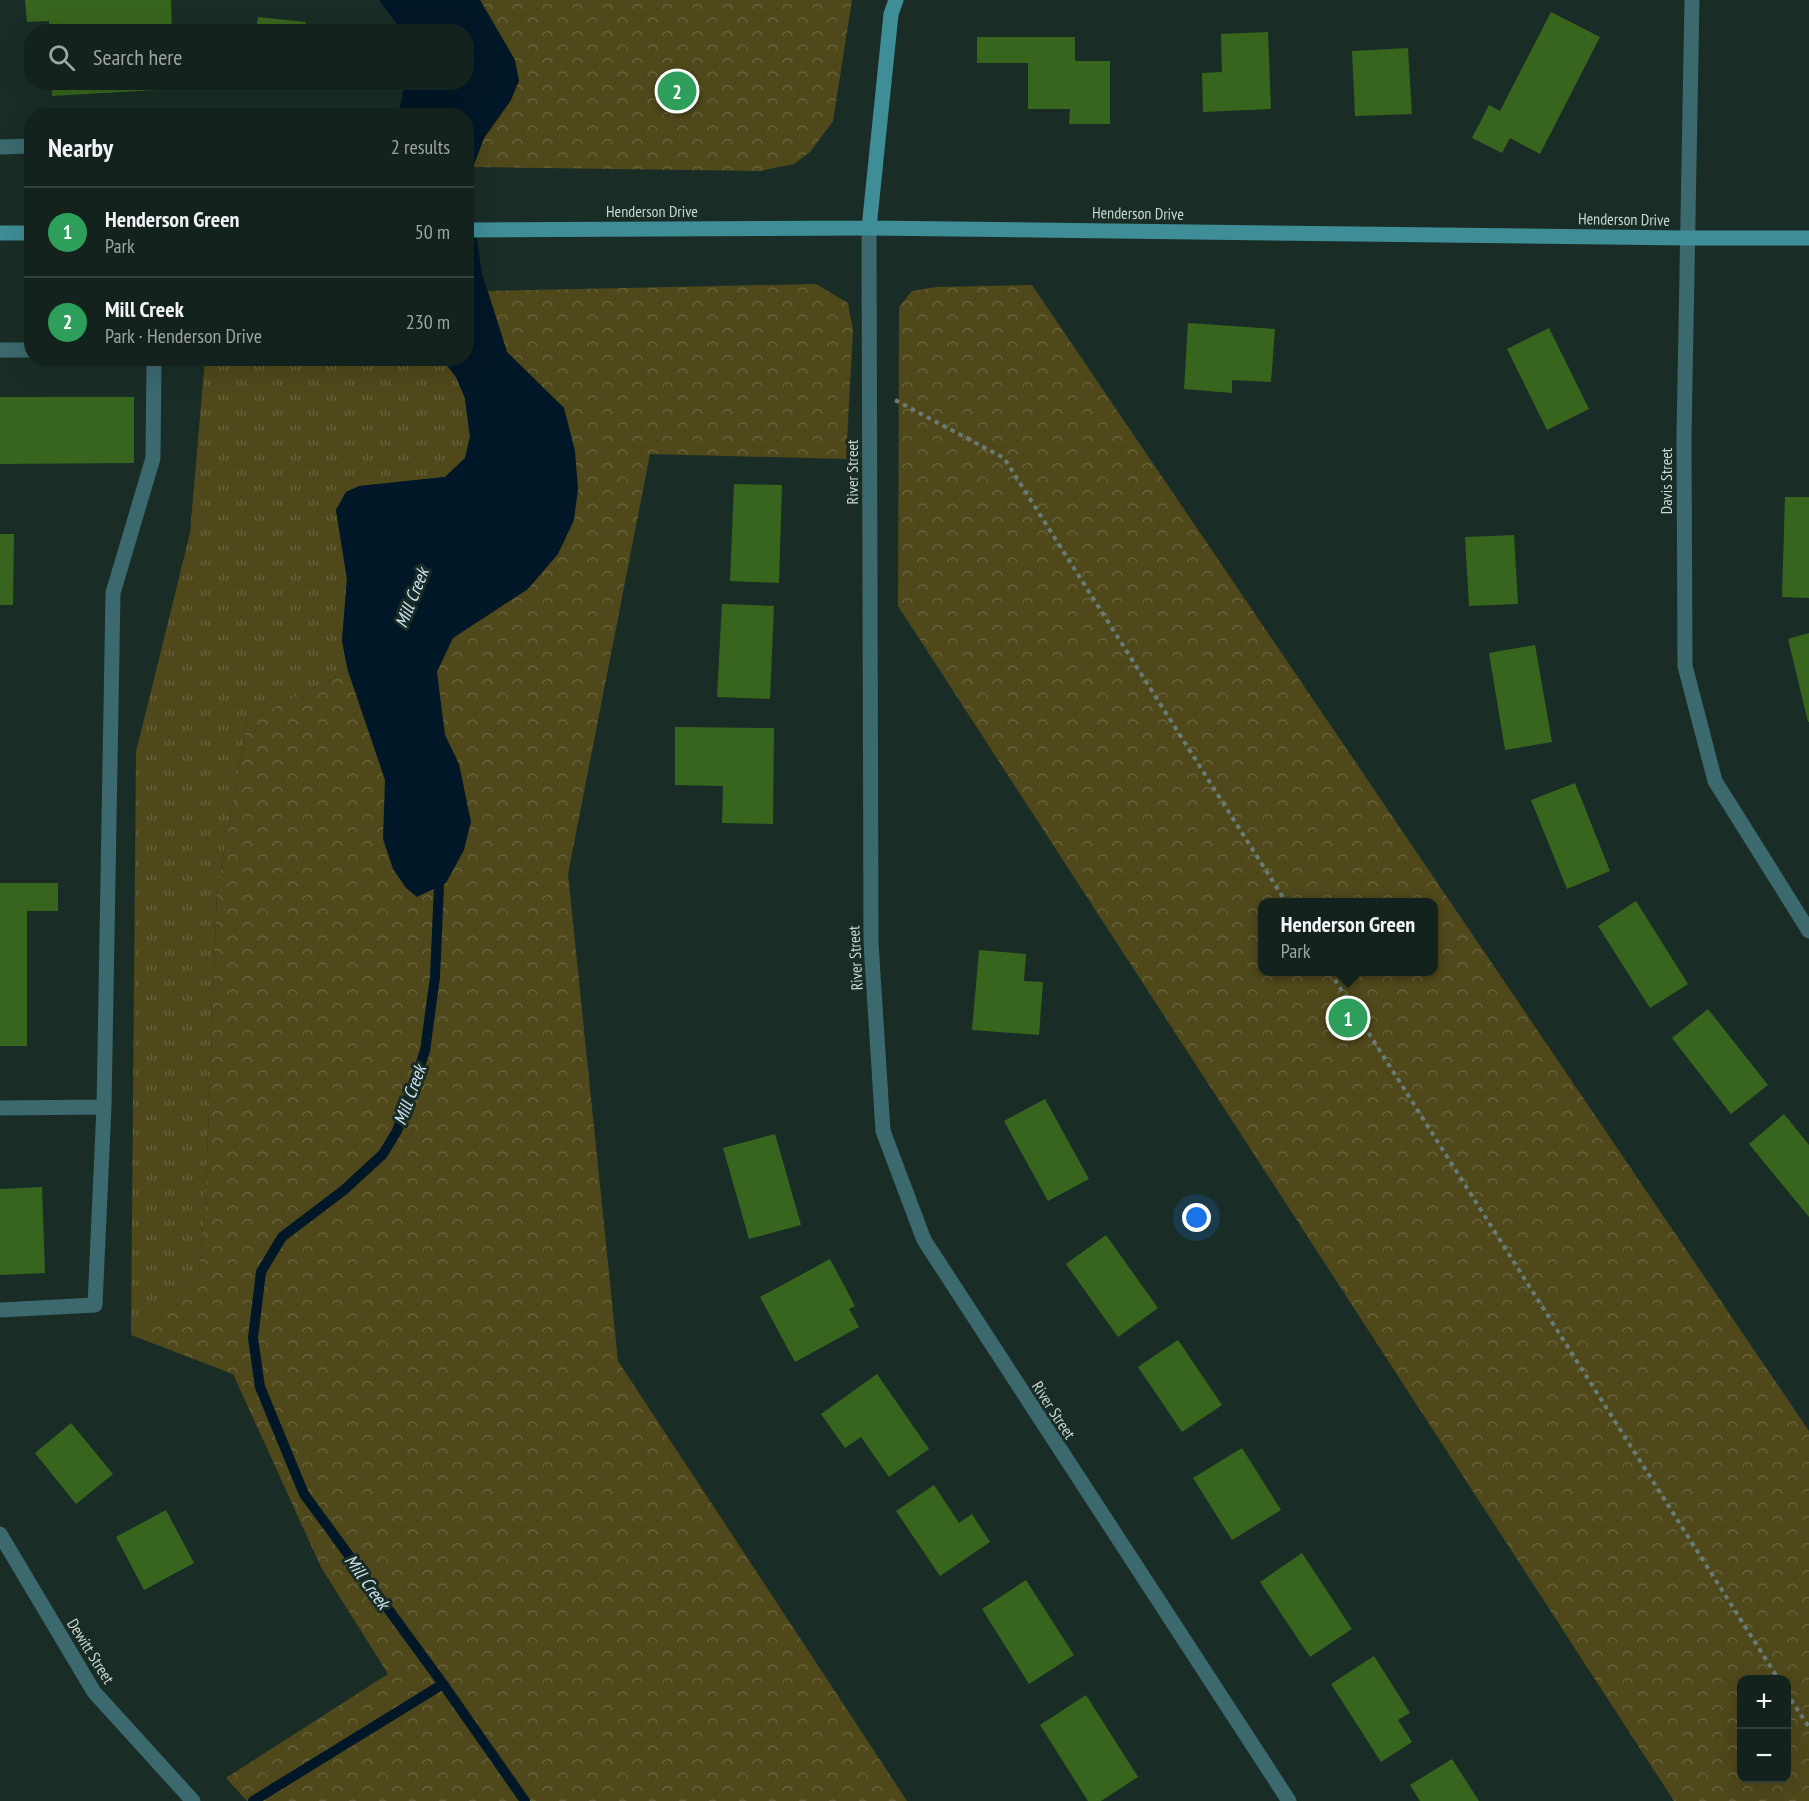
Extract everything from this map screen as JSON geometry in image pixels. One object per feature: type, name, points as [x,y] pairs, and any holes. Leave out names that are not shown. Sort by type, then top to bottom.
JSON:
[{"type":"main road","name":"River Street","points":[[869,228],[891,14],[897,0]]},
{"type":"main road","name":"Henderson Drive","points":[[474,230],[869,228],[1809,238]]},
{"type":"main road","points":[[0,233],[24,233]]},
{"type":"street","name":"Davis Street","points":[[1692,0],[1684,436],[1685,666],[1715,782],[1809,931]]},
{"type":"street","points":[[0,147],[24,146]]},
{"type":"street","name":"River Street","points":[[869,228],[871,943],[883,1131],[924,1240],[1289,1801]]},
{"type":"street","points":[[0,350],[24,350]]},
{"type":"street","points":[[0,1310],[95,1305],[104,1107],[113,593],[153,458],[154,366]]},
{"type":"street","points":[[0,1108],[104,1107]]},
{"type":"street","name":"Dewitt Street","points":[[0,1534],[94,1692],[193,1801]]},
{"type":"path","points":[[869,387],[1004,458],[1283,898]]},
{"type":"path","points":[[1333,976],[1776,1675]]},
{"type":"path","points":[[1791,1700],[1809,1727]]},
{"type":"green space","points":[[480,0],[852,0],[833,121],[810,152],[794,164],[760,171],[474,167],[484,138],[511,100],[515,60]]},
{"type":"green space","points":[[816,284],[848,303],[853,330],[846,459],[650,454],[568,874],[618,1361],[907,1801],[247,1801],[226,1778],[388,1674],[321,1567],[233,1374],[131,1335],[199,1273],[206,1189],[217,893],[247,721],[348,671],[564,408],[507,352],[488,291]]},
{"type":"green space","points":[[1032,285],[1809,1431],[1809,1801],[1674,1801],[898,606],[899,307],[912,291],[937,287]]},
{"type":"green space","points":[[204,366],[447,366],[456,377],[465,398],[470,437],[465,459],[445,477],[360,486],[346,492],[336,510],[347,579],[342,641],[348,671],[247,721],[217,893],[206,1189],[199,1273],[131,1335],[136,752],[190,533]]},
{"type":"water","points":[[379,0],[480,0],[515,60],[519,81],[511,100],[484,138],[474,164],[474,108],[400,108],[403,90],[474,90],[474,24],[397,24]]},
{"type":"water","points":[[474,220],[482,274],[507,352],[564,408],[575,451],[578,489],[574,520],[558,554],[528,589],[453,638],[437,672],[445,735],[459,764],[471,822],[464,850],[446,883],[417,897],[406,888],[393,869],[383,839],[385,780],[348,671],[342,641],[347,579],[336,510],[346,492],[359,486],[445,477],[465,458],[470,437],[465,398],[456,377],[447,366],[474,366]]},
{"type":"building","points":[[25,0],[171,0],[172,24],[27,22]]},
{"type":"building","points":[[1551,12],[1600,37],[1540,154],[1510,138],[1502,153],[1472,138],[1489,105],[1500,111]]},
{"type":"building","points":[[258,17],[306,22],[306,24],[257,24]]},
{"type":"building","points":[[1268,32],[1271,109],[1203,112],[1202,73],[1222,72],[1221,34]]},
{"type":"building","points":[[977,37],[1075,37],[1075,61],[1110,61],[1110,124],[1069,124],[1070,109],[1028,109],[1028,63],[977,63]]},
{"type":"building","points":[[1408,48],[1412,114],[1355,116],[1352,51]]},
{"type":"building","points":[[52,90],[157,90],[52,96]]},
{"type":"building","points":[[1188,323],[1275,329],[1271,382],[1232,380],[1232,393],[1184,389]]},
{"type":"building","points":[[1549,328],[1589,409],[1547,430],[1507,349]]},
{"type":"building","points":[[0,397],[134,397],[134,463],[0,464]]},
{"type":"building","points":[[734,484],[782,485],[779,583],[730,581]]},
{"type":"building","points":[[1785,497],[1809,497],[1809,598],[1782,597]]},
{"type":"building","points":[[0,534],[14,534],[13,605],[0,605]]},
{"type":"building","points":[[1514,535],[1518,604],[1469,606],[1465,537]]},
{"type":"building","points":[[722,604],[774,606],[770,699],[717,697]]},
{"type":"building","points":[[1809,633],[1809,722],[1808,722],[1788,639]]},
{"type":"building","points":[[1535,645],[1552,742],[1505,750],[1489,653]]},
{"type":"building","points":[[675,727],[774,728],[773,824],[722,823],[723,786],[675,785]]},
{"type":"building","points":[[1575,783],[1610,871],[1567,889],[1531,800]]},
{"type":"building","points":[[0,883],[58,883],[58,911],[27,911],[27,1046],[0,1046]]},
{"type":"building","points":[[1636,901],[1688,984],[1650,1008],[1598,926]]},
{"type":"building","points":[[979,950],[1026,954],[1024,981],[1043,982],[1039,1035],[972,1030]]},
{"type":"building","points":[[1708,1009],[1768,1085],[1731,1114],[1672,1038]]},
{"type":"building","points":[[1045,1099],[1089,1179],[1048,1201],[1004,1121]]},
{"type":"building","points":[[1784,1114],[1809,1145],[1809,1217],[1749,1144]]},
{"type":"building","points":[[775,1134],[801,1225],[749,1239],[723,1148]]},
{"type":"building","points":[[42,1187],[45,1273],[0,1275],[0,1189]]},
{"type":"building","points":[[1106,1235],[1158,1308],[1118,1337],[1066,1264]]},
{"type":"building","points":[[830,1259],[855,1306],[849,1309],[859,1327],[795,1362],[760,1297]]},
{"type":"building","points":[[1178,1340],[1222,1405],[1182,1432],[1138,1367]]},
{"type":"building","points":[[877,1374],[929,1449],[889,1477],[861,1437],[845,1448],[821,1414]]},
{"type":"building","points":[[71,1423],[113,1474],[76,1504],[35,1453]]},
{"type":"building","points":[[1242,1448],[1281,1510],[1232,1540],[1193,1478]]},
{"type":"building","points":[[934,1485],[959,1523],[972,1514],[990,1542],[940,1576],[896,1511]]},
{"type":"building","points":[[166,1510],[194,1563],[144,1590],[116,1537]]},
{"type":"building","points":[[1302,1553],[1352,1629],[1310,1657],[1260,1582]]},
{"type":"building","points":[[1026,1580],[1074,1655],[1029,1684],[982,1609]]},
{"type":"building","points":[[1374,1656],[1410,1713],[1398,1720],[1412,1742],[1381,1762],[1331,1684]]},
{"type":"building","points":[[1086,1695],[1138,1777],[1101,1801],[1088,1801],[1040,1725]]},
{"type":"building","points":[[1452,1759],[1479,1801],[1420,1801],[1410,1785]]},
{"type":"waterway","name":"Mill Creek","points":[[428,881],[439,886],[435,977],[425,1051],[397,1131],[383,1154],[344,1190],[282,1237],[261,1272],[253,1338],[260,1387],[304,1494],[443,1684],[525,1801]]},
{"type":"waterway","points":[[253,1801],[443,1684]]},
{"type":"place","name":"Mill Creek","points":[[677,91]]},
{"type":"place","name":"Henderson Green","points":[[1348,1018]]}]
